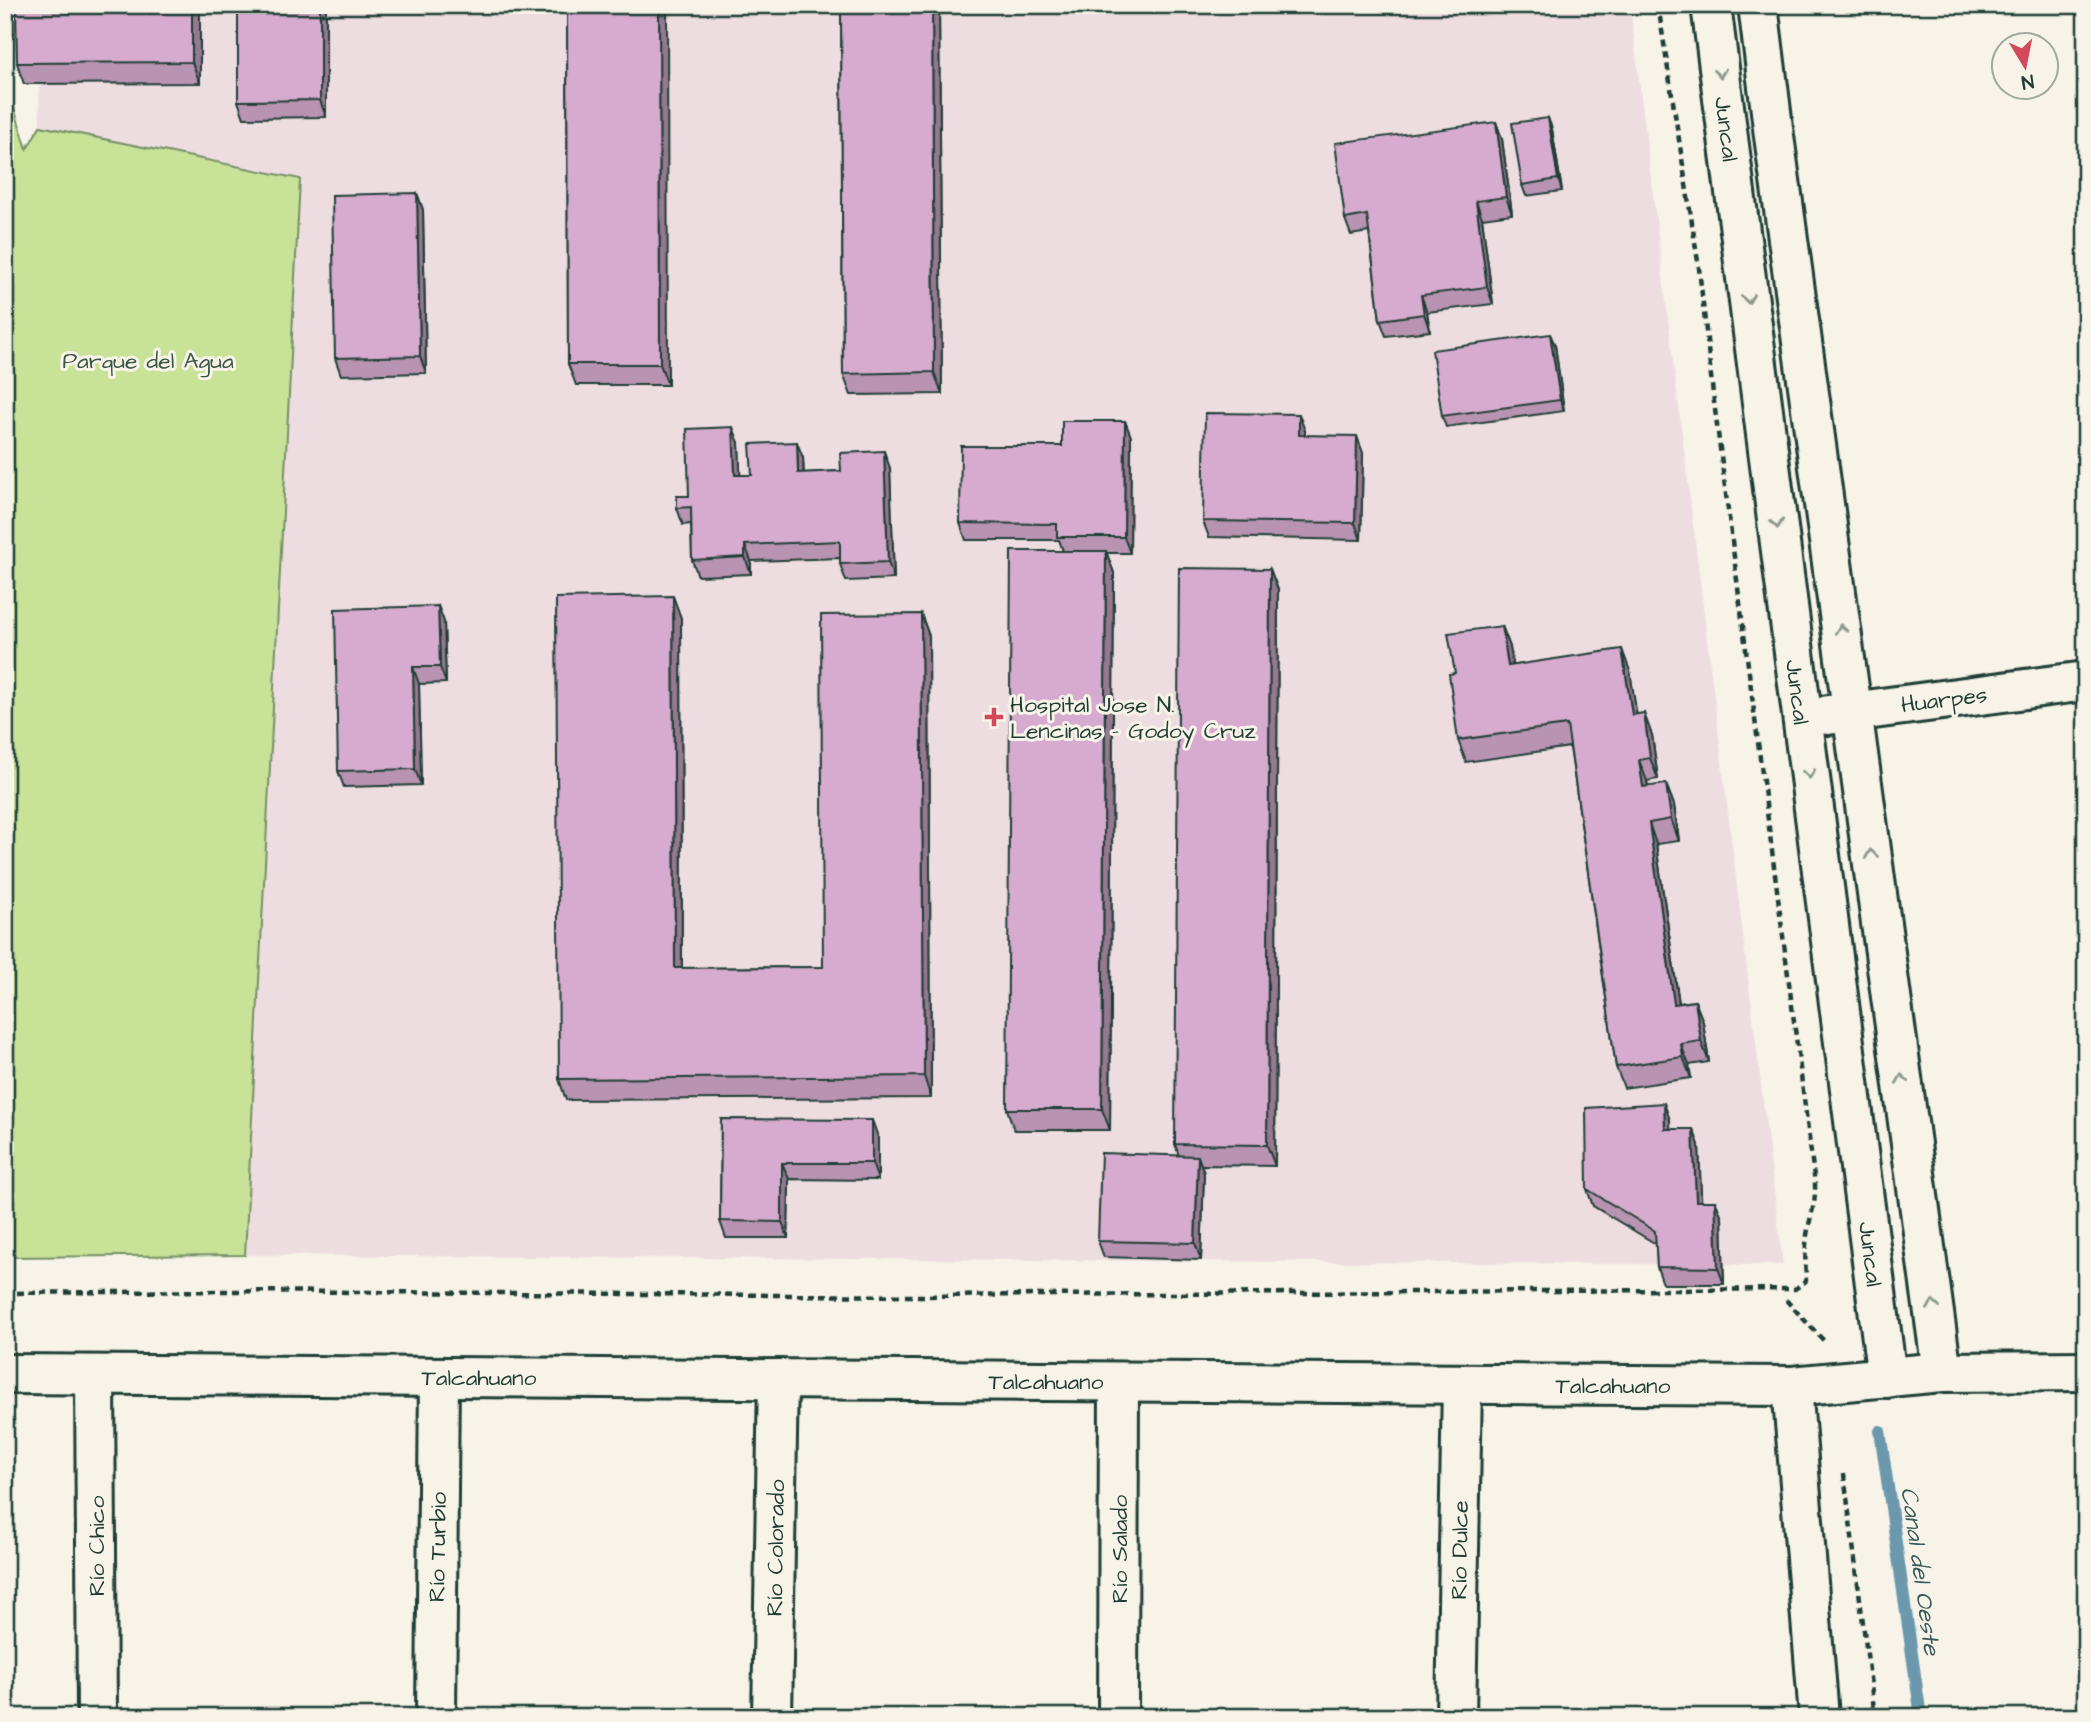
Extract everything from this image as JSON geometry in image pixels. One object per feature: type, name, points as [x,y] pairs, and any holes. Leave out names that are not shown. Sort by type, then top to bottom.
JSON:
[{"type":"street","name":"Juncal","points":[[1711,5],[1887,1378]]},
{"type":"street","name":"Juncal","points":[[1758,5],[1942,1373]]},
{"type":"street","name":"Huarpes","points":[[1802,719],[2086,681]]},
{"type":"street","name":"Talcahuano","points":[[5,1374],[1791,1386],[1942,1373],[2086,1371]]},
{"type":"street","name":"Río Chico","points":[[95,1375],[97,1717]]},
{"type":"street","name":"Río Turbio","points":[[436,1717],[439,1377]]},
{"type":"street","name":"Río Colorado","points":[[772,1717],[778,1379]]},
{"type":"street","name":"Río Salado","points":[[1118,1717],[1119,1382]]},
{"type":"street","name":"Río Dulce","points":[[1456,1717],[1462,1384]]},
{"type":"street","points":[[1791,1386],[1819,1717]]},
{"type":"path","points":[[5,1293],[224,1291],[946,1296],[1795,1289],[1806,1281],[1807,1234],[1816,1203],[1815,1184],[1718,436],[1699,268],[1658,5]]},
{"type":"shaded area","name":"Hospital Jose N. Lencinas - Godoy Cruz","points":[[37,5],[1630,5],[1783,1265],[245,1255],[300,180],[40,126]]},
{"type":"green space","name":"Parque del Agua","points":[[5,79],[27,149],[40,126],[300,179],[245,1255],[5,1257]]},
{"type":"building","points":[[16,5],[192,5],[192,62],[17,63]]},
{"type":"building","points":[[238,5],[320,5],[320,100],[238,101]]},
{"type":"building","points":[[567,5],[659,5],[660,364],[568,364]]},
{"type":"building","points":[[841,5],[932,5],[934,372],[843,374]]},
{"type":"building","points":[[1548,118],[1558,179],[1522,185],[1512,123]]},
{"type":"building","points":[[1496,122],[1506,197],[1476,201],[1487,287],[1421,295],[1424,314],[1380,320],[1367,215],[1345,219],[1335,143]]},
{"type":"building","points":[[417,193],[420,356],[335,358],[332,195]]},
{"type":"building","points":[[1550,334],[1560,400],[1442,416],[1432,350]]},
{"type":"building","points":[[1205,413],[1299,414],[1299,435],[1357,436],[1355,523],[1203,521]]},
{"type":"building","points":[[1062,421],[1125,421],[1124,537],[1057,537],[1057,524],[960,523],[961,446],[1062,446]]},
{"type":"building","points":[[733,427],[735,475],[752,475],[750,444],[797,442],[798,473],[841,471],[840,453],[884,451],[888,562],[840,564],[840,541],[745,545],[745,557],[692,560],[691,507],[677,508],[677,496],[689,496],[687,429]]},
{"type":"building","points":[[1011,551],[1106,551],[1102,1109],[1007,1109]]},
{"type":"building","points":[[1179,568],[1270,569],[1267,1145],[1175,1144]]},
{"type":"building","points":[[673,596],[675,968],[823,967],[821,615],[921,614],[924,1076],[559,1079],[556,598]]},
{"type":"building","points":[[438,606],[440,667],[413,667],[415,769],[338,771],[335,609]]},
{"type":"building","points":[[1502,626],[1508,666],[1622,649],[1632,715],[1644,713],[1650,758],[1639,760],[1643,787],[1666,784],[1671,819],[1649,823],[1674,1004],[1695,1001],[1701,1041],[1681,1044],[1683,1057],[1616,1067],[1567,725],[1458,740],[1449,674],[1455,673],[1448,633]]},
{"type":"building","points":[[1664,1103],[1665,1129],[1693,1129],[1696,1201],[1715,1201],[1718,1268],[1657,1267],[1655,1231],[1587,1189],[1586,1108]]},
{"type":"building","points":[[721,1119],[872,1120],[872,1163],[782,1163],[782,1222],[720,1221]]},
{"type":"building","points":[[1101,1153],[1198,1156],[1195,1243],[1098,1241]]},
{"type":"waterway","name":"Canal del Oeste","points":[[1880,1431],[1921,1717]]},
{"type":"place","name":"Hospital Jose N. Lencinas - Godoy Cruz","points":[[994,717]]}]
